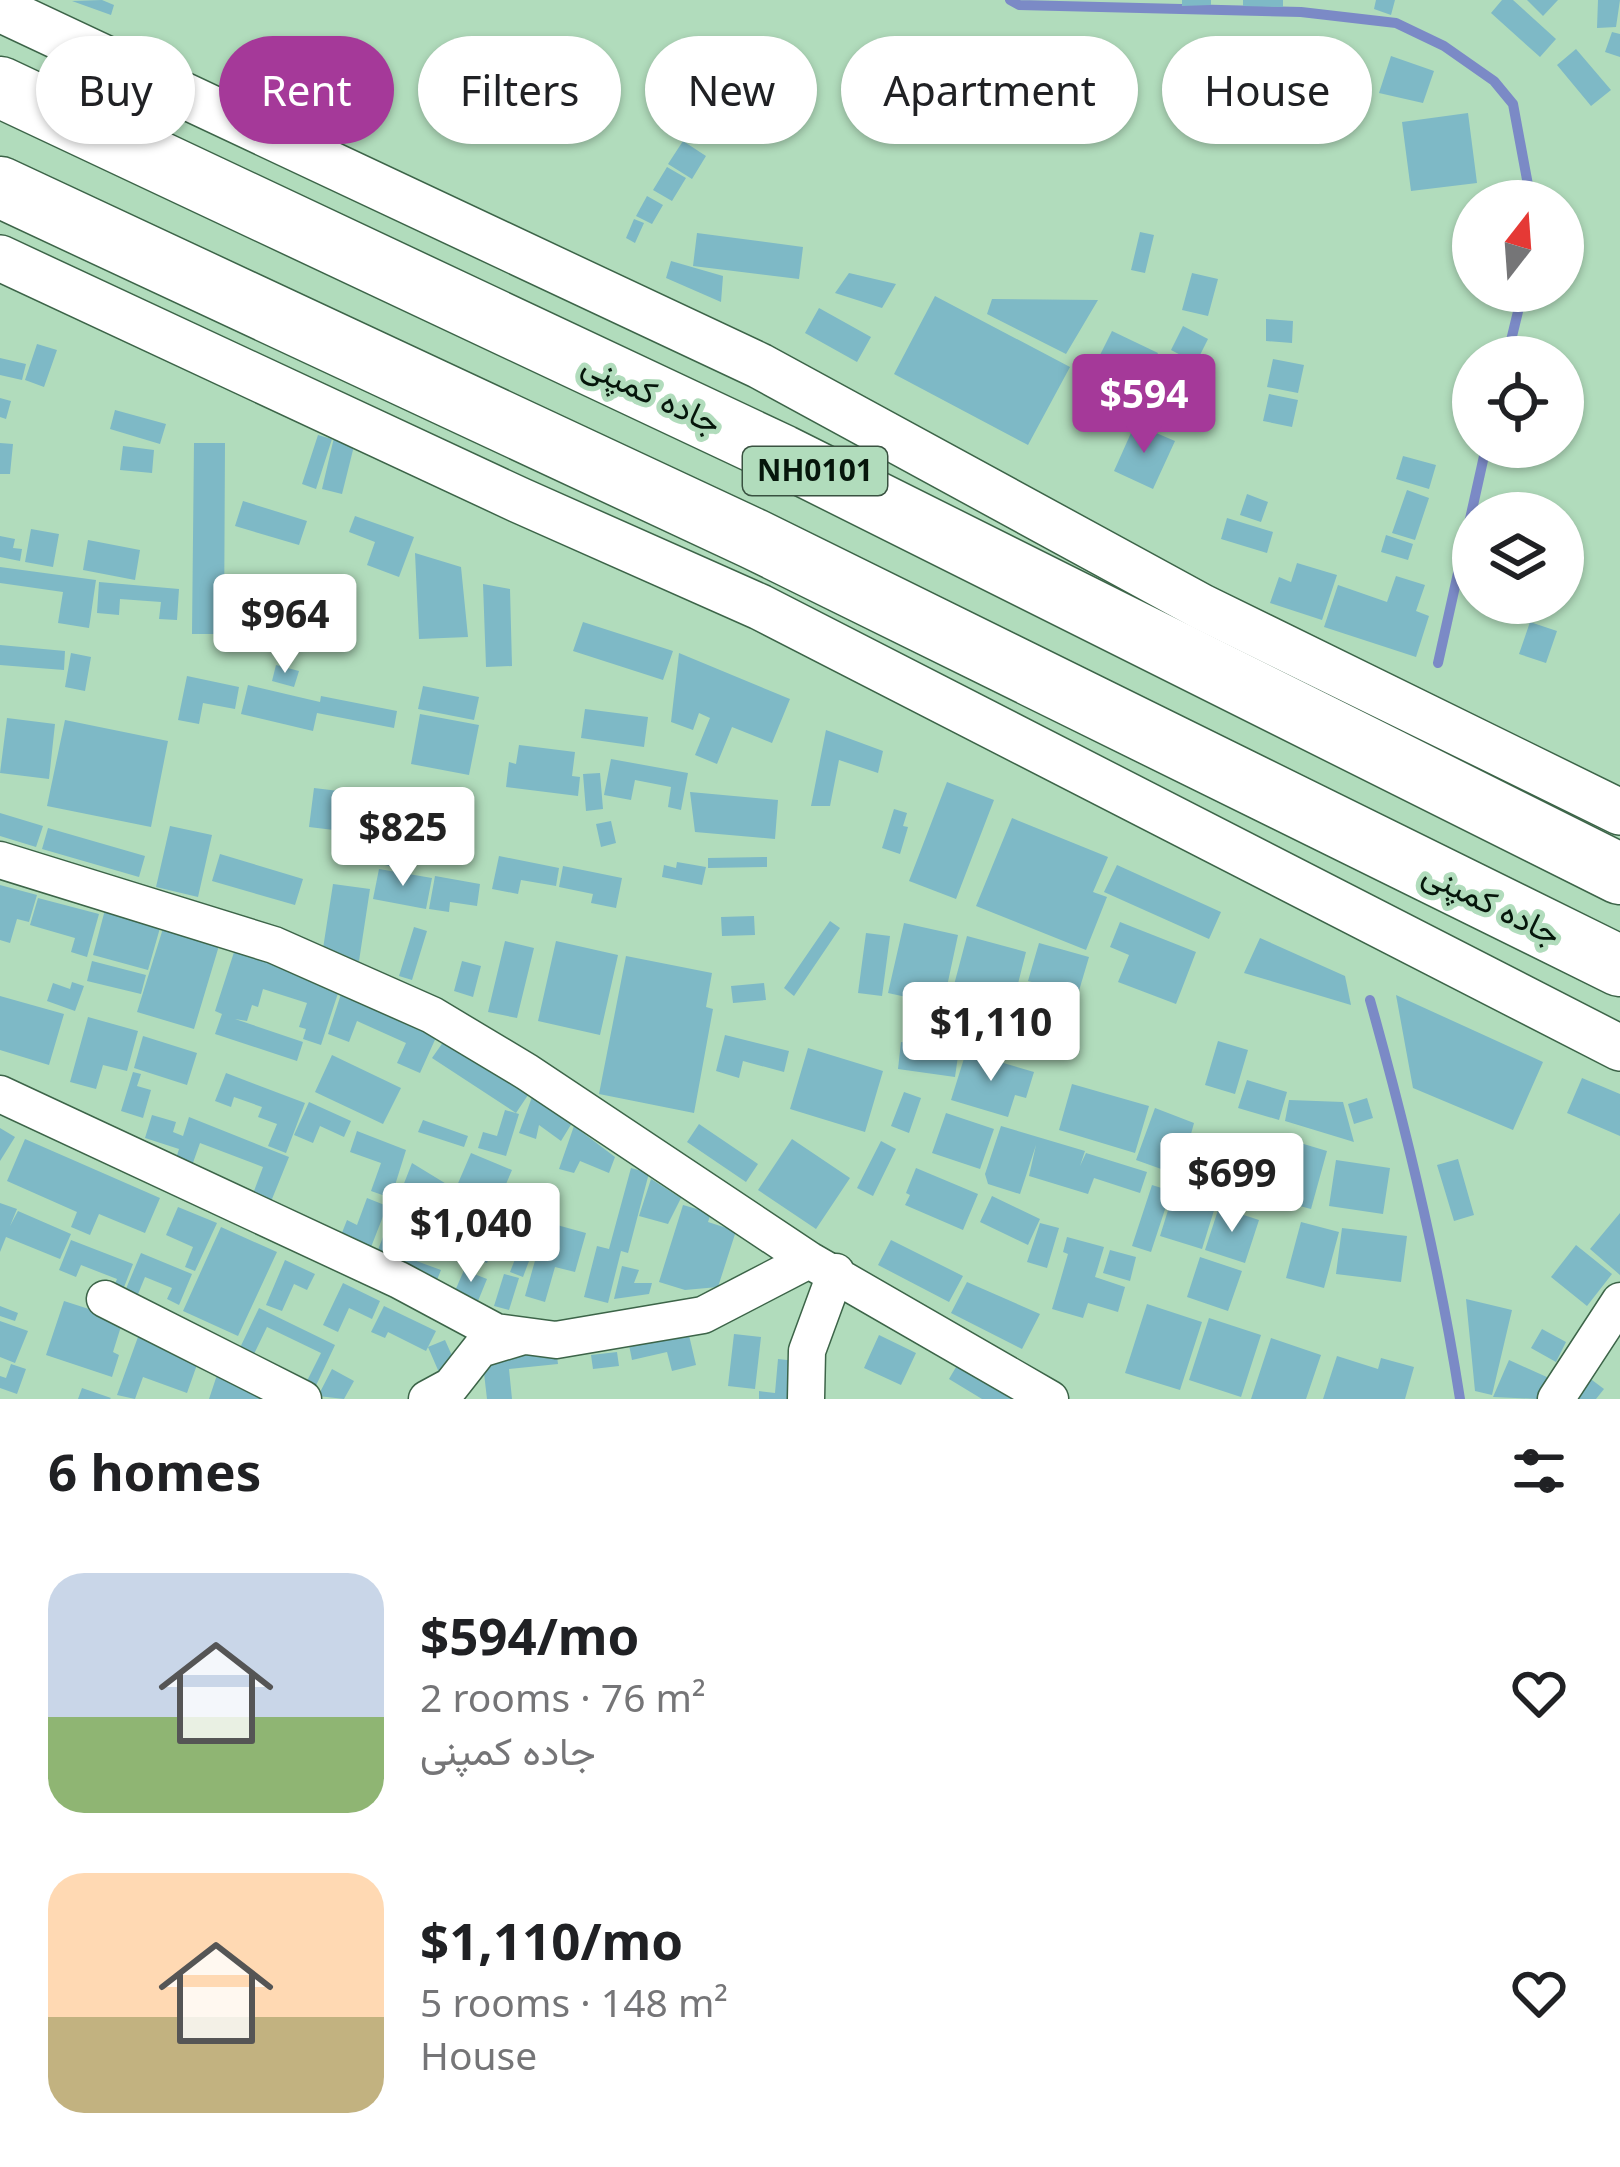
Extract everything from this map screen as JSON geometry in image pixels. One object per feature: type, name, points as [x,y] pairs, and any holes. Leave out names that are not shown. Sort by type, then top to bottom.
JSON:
[{"type":"highway","name":"جاده کمپنی","points":[[0,88],[782,454],[1620,874]]},
{"type":"highway","name":"جاده کمپنی","points":[[0,188],[754,539],[1620,966]]},
{"type":"street","points":[[0,9],[760,366],[1202,607],[1620,812]]},
{"type":"street","points":[[0,258],[760,607],[1620,1048]]},
{"type":"street","points":[[0,860],[274,945],[432,1015],[823,1266],[1050,1399]]},
{"type":"street","points":[[0,1094],[399,1280],[496,1332],[556,1340],[703,1315],[823,1266]]},
{"type":"street","points":[[806,1399],[807,1351],[823,1266]]},
{"type":"street","points":[[105,1300],[303,1399]]},
{"type":"street","points":[[1556,1399],[1620,1301]]},
{"type":"street","points":[[427,1399],[451,1385],[480,1349],[526,1336]]},
{"type":"building","points":[[102,0],[114,5],[111,15],[72,1]]},
{"type":"building","points":[[1182,0],[1211,0],[1211,5],[1182,6]]},
{"type":"building","points":[[1243,0],[1283,0],[1283,7],[1243,6]]},
{"type":"building","points":[[1376,0],[1395,0],[1391,15],[1374,9]]},
{"type":"building","points":[[1502,0],[1513,0],[1556,39],[1540,57],[1491,13]]},
{"type":"building","points":[[1527,0],[1558,0],[1543,16]]},
{"type":"building","points":[[1598,0],[1620,0],[1616,27],[1597,28]]},
{"type":"building","points":[[1612,32],[1620,34],[1620,57],[1605,52]]},
{"type":"building","points":[[1576,49],[1611,90],[1591,106],[1557,65]]},
{"type":"building","points":[[1391,56],[1434,71],[1423,103],[1379,93]]},
{"type":"building","points":[[1468,113],[1477,180],[1452,180],[1452,186],[1411,191],[1402,122]]},
{"type":"building","points":[[681,144],[706,156],[692,179],[668,164]]},
{"type":"building","points":[[667,167],[686,178],[672,201],[653,190]]},
{"type":"building","points":[[647,196],[663,205],[652,224],[636,216]]},
{"type":"building","points":[[634,219],[644,223],[635,243],[626,238]]},
{"type":"building","points":[[1140,232],[1154,235],[1145,273],[1131,270]]},
{"type":"building","points":[[697,233],[803,247],[799,279],[693,266]]},
{"type":"building","points":[[671,261],[723,276],[721,302],[666,278]]},
{"type":"building","points":[[849,273],[896,284],[882,308],[835,293]]},
{"type":"building","points":[[1192,273],[1218,279],[1208,316],[1182,310]]},
{"type":"building","points":[[935,296],[1070,367],[1028,445],[894,374]]},
{"type":"building","points":[[992,299],[1098,300],[1066,354],[987,314]]},
{"type":"building","points":[[819,308],[871,337],[857,362],[805,333]]},
{"type":"building","points":[[1266,319],[1293,321],[1292,343],[1266,341]]},
{"type":"building","points":[[1183,326],[1208,339],[1196,363],[1171,350]]},
{"type":"building","points":[[1112,331],[1158,353],[1141,387],[1095,365]]},
{"type":"building","points":[[37,344],[57,350],[44,387],[25,380]]},
{"type":"building","points":[[1167,357],[1198,370],[1191,386],[1160,374]]},
{"type":"building","points":[[0,358],[26,364],[22,380],[0,375]]},
{"type":"building","points":[[1273,359],[1304,365],[1298,393],[1267,387]]},
{"type":"building","points":[[1269,394],[1298,400],[1292,427],[1263,421]]},
{"type":"building","points":[[0,398],[11,401],[6,419],[0,417]]},
{"type":"building","points":[[115,410],[166,424],[160,444],[110,429]]},
{"type":"building","points":[[1135,424],[1175,441],[1153,489],[1114,471]]},
{"type":"building","points":[[336,429],[357,434],[342,494],[322,489]]},
{"type":"building","points":[[318,435],[332,439],[316,489],[302,484]]},
{"type":"building","points":[[0,443],[13,444],[10,474],[0,474]]},
{"type":"building","points":[[194,443],[225,443],[224,634],[192,634]]},
{"type":"building","points":[[123,446],[154,450],[152,473],[120,470]]},
{"type":"building","points":[[1403,456],[1436,465],[1429,489],[1396,479]]},
{"type":"building","points":[[1407,490],[1429,498],[1415,540],[1392,533]]},
{"type":"building","points":[[1247,494],[1268,502],[1261,522],[1240,515]]},
{"type":"building","points":[[243,501],[307,521],[299,545],[235,526]]},
{"type":"building","points":[[355,516],[414,537],[399,577],[367,565],[375,542],[349,532]]},
{"type":"building","points":[[1227,518],[1273,532],[1267,553],[1221,539]]},
{"type":"building","points":[[31,529],[59,534],[53,567],[25,562]]},
{"type":"building","points":[[1386,535],[1413,544],[1408,560],[1381,552]]},
{"type":"building","points":[[0,536],[15,539],[13,548],[22,549],[20,561],[0,557]]},
{"type":"building","points":[[88,540],[140,550],[135,580],[83,570]]},
{"type":"building","points":[[415,553],[461,567],[468,637],[419,639]]},
{"type":"building","points":[[1297,563],[1337,575],[1322,620],[1270,603],[1279,577],[1291,582]]},
{"type":"building","points":[[0,567],[96,580],[89,628],[58,623],[63,592],[0,583]]},
{"type":"building","points":[[1396,576],[1425,585],[1416,611],[1429,616],[1416,657],[1324,627],[1338,585],[1387,602]]},
{"type":"building","points":[[99,582],[179,589],[177,620],[159,619],[161,602],[120,599],[119,615],[97,613]]},
{"type":"building","points":[[483,584],[510,589],[512,666],[486,667]]},
{"type":"building","points":[[583,622],[673,651],[663,680],[573,651]]},
{"type":"building","points":[[1529,624],[1557,631],[1546,663],[1519,654]]},
{"type":"building","points":[[0,645],[65,651],[64,670],[0,665]]},
{"type":"building","points":[[71,653],[91,657],[85,691],[65,687]]},
{"type":"building","points":[[679,653],[790,699],[772,743],[732,727],[717,764],[695,755],[710,718],[699,713],[693,730],[671,722]]},
{"type":"building","points":[[276,665],[299,671],[294,687],[272,681]]},
{"type":"building","points":[[187,676],[239,687],[235,709],[203,703],[199,724],[178,720]]},
{"type":"building","points":[[248,685],[320,702],[321,696],[397,711],[394,728],[317,713],[313,731],[241,714]]},
{"type":"building","points":[[423,686],[479,697],[474,720],[418,709]]},
{"type":"building","points":[[585,709],[648,717],[644,747],[581,738]]},
{"type":"building","points":[[420,714],[479,725],[469,775],[411,764]]},
{"type":"building","points":[[7,718],[55,724],[49,779],[0,773]]},
{"type":"building","points":[[65,720],[168,741],[151,827],[47,806]]},
{"type":"building","points":[[826,730],[883,751],[878,773],[839,760],[830,806],[811,806]]},
{"type":"building","points":[[519,745],[575,752],[572,776],[580,777],[578,796],[506,787],[509,762],[516,764]]},
{"type":"building","points":[[611,759],[688,773],[681,810],[668,807],[671,787],[635,780],[631,800],[604,795]]},
{"type":"building","points":[[600,773],[603,809],[586,811],[583,774]]},
{"type":"building","points":[[947,782],[994,800],[956,899],[909,881]]},
{"type":"building","points":[[314,788],[380,796],[373,851],[340,847],[342,831],[309,827]]},
{"type":"building","points":[[386,790],[471,805],[467,826],[446,823],[443,838],[421,834],[424,820],[399,815],[397,830],[380,826]]},
{"type":"building","points":[[690,792],[778,800],[775,839],[695,832]]},
{"type":"building","points":[[894,809],[907,813],[900,854],[882,848]]},
{"type":"building","points":[[0,813],[43,826],[36,847],[0,836]]},
{"type":"building","points":[[1012,818],[1108,857],[1093,892],[1107,897],[1086,950],[976,906]]},
{"type":"building","points":[[611,821],[616,843],[601,847],[596,824]]},
{"type":"building","points":[[170,826],[212,835],[198,897],[156,887]]},
{"type":"building","points":[[48,828],[145,856],[139,877],[42,849]]},
{"type":"building","points":[[384,850],[411,857],[408,871],[381,864]]},
{"type":"building","points":[[220,854],[303,879],[295,905],[212,881]]},
{"type":"building","points":[[499,856],[559,868],[556,886],[521,880],[518,894],[492,889]]},
{"type":"building","points":[[767,857],[767,867],[708,868],[708,858]]},
{"type":"building","points":[[677,862],[706,867],[702,885],[662,877],[664,865],[676,868]]},
{"type":"building","points":[[1117,865],[1221,912],[1209,939],[1104,892]]},
{"type":"building","points":[[563,866],[622,878],[616,908],[591,903],[593,894],[559,887]]},
{"type":"building","points":[[379,869],[432,878],[426,909],[373,899]]},
{"type":"building","points":[[435,876],[480,884],[477,906],[450,902],[449,912],[429,909]]},
{"type":"building","points":[[333,884],[370,889],[359,961],[322,955]]},
{"type":"building","points":[[0,885],[37,895],[29,922],[17,919],[10,943],[0,940]]},
{"type":"building","points":[[38,898],[99,914],[87,957],[71,952],[75,938],[30,925]]},
{"type":"building","points":[[106,906],[162,921],[148,970],[93,955]]},
{"type":"building","points":[[754,916],[755,935],[722,936],[721,917]]},
{"type":"building","points":[[830,921],[840,928],[794,996],[784,988]]},
{"type":"building","points":[[165,922],[221,939],[194,1029],[137,1012]]},
{"type":"building","points":[[1120,922],[1196,952],[1176,1004],[1118,982],[1129,955],[1110,947]]},
{"type":"building","points":[[904,923],[958,935],[943,1005],[888,993]]},
{"type":"building","points":[[414,927],[427,931],[412,980],[399,976]]},
{"type":"building","points":[[866,933],[890,936],[882,996],[858,993]]},
{"type":"building","points":[[967,936],[1026,952],[1010,1015],[950,1000]]},
{"type":"building","points":[[1260,938],[1345,976],[1351,1005],[1244,973]]},
{"type":"building","points":[[505,941],[534,948],[517,1018],[488,1012]]},
{"type":"building","points":[[556,941],[618,955],[600,1035],[538,1021]]},
{"type":"building","points":[[1039,943],[1089,957],[1078,994],[1028,981]]},
{"type":"building","points":[[236,946],[342,981],[321,1045],[303,1039],[306,1029],[299,1027],[307,1003],[263,989],[247,1021],[235,1019],[303,1042],[297,1061],[215,1034],[222,1014],[215,1011]]},
{"type":"building","points":[[626,956],[712,973],[706,1007],[713,1009],[694,1113],[599,1094]]},
{"type":"building","points":[[92,961],[146,975],[141,994],[87,981]]},
{"type":"building","points":[[462,961],[481,966],[473,997],[454,991]]},
{"type":"building","points":[[72,982],[84,986],[75,1011],[47,1001],[53,983],[70,989]]},
{"type":"building","points":[[764,983],[766,1000],[733,1003],[731,986]]},
{"type":"building","points":[[342,991],[438,1033],[420,1073],[397,1063],[406,1043],[357,1021],[349,1042],[328,1034]]},
{"type":"building","points":[[1396,995],[1543,1062],[1513,1130],[1413,1088]]},
{"type":"building","points":[[0,996],[64,1014],[49,1065],[0,1050]]},
{"type":"building","points":[[88,1017],[138,1031],[127,1071],[103,1065],[96,1089],[70,1082]]},
{"type":"building","points":[[725,1035],[789,1051],[784,1072],[743,1061],[739,1078],[716,1071]]},
{"type":"building","points":[[143,1036],[197,1053],[187,1085],[134,1068]]},
{"type":"building","points":[[446,1038],[530,1092],[516,1113],[432,1058]]},
{"type":"building","points":[[1218,1041],[1248,1050],[1235,1094],[1205,1085]]},
{"type":"building","points":[[901,1042],[959,1049],[955,1077],[898,1069]]},
{"type":"building","points":[[808,1048],[883,1071],[865,1132],[790,1109]]},
{"type":"building","points":[[966,1052],[1034,1072],[1026,1098],[1015,1095],[1008,1117],[951,1100]]},
{"type":"building","points":[[332,1055],[401,1088],[383,1124],[315,1092]]},
{"type":"building","points":[[133,1072],[141,1074],[137,1086],[151,1090],[143,1118],[121,1111]]},
{"type":"building","points":[[226,1073],[305,1103],[286,1153],[268,1146],[277,1124],[258,1117],[262,1107],[234,1097],[231,1107],[215,1101]]},
{"type":"building","points":[[1582,1078],[1620,1094],[1620,1136],[1567,1113]]},
{"type":"building","points":[[1247,1080],[1287,1092],[1279,1120],[1238,1108]]},
{"type":"building","points":[[1072,1084],[1149,1106],[1135,1153],[1059,1130]]},
{"type":"building","points":[[904,1092],[921,1098],[909,1133],[891,1126]]},
{"type":"building","points":[[532,1097],[572,1123],[561,1141],[539,1125],[536,1139],[519,1133]]},
{"type":"building","points":[[1367,1098],[1373,1118],[1354,1124],[1348,1104]]},
{"type":"building","points":[[1289,1100],[1343,1102],[1354,1142],[1285,1121]]},
{"type":"building","points":[[309,1102],[351,1121],[344,1137],[320,1126],[313,1143],[294,1135]]},
{"type":"building","points":[[1155,1108],[1194,1123],[1191,1134],[1213,1142],[1201,1174],[1167,1162],[1164,1170],[1136,1160]]},
{"type":"building","points":[[505,1110],[519,1114],[506,1156],[478,1148],[483,1132],[497,1136]]},
{"type":"building","points":[[946,1113],[994,1129],[980,1169],[932,1153]]},
{"type":"building","points":[[152,1115],[176,1122],[173,1132],[183,1136],[189,1117],[289,1157],[270,1204],[251,1199],[263,1167],[200,1143],[189,1174],[173,1168],[179,1149],[145,1138]]},
{"type":"building","points":[[423,1120],[468,1136],[464,1147],[418,1132]]},
{"type":"building","points":[[699,1124],[758,1164],[746,1182],[687,1142]]},
{"type":"building","points":[[574,1126],[615,1157],[609,1173],[580,1161],[574,1173],[559,1169]]},
{"type":"building","points":[[1001,1126],[1085,1151],[1080,1166],[1086,1153],[1147,1172],[1140,1193],[1094,1178],[1088,1194],[1029,1176],[1036,1145],[1020,1194],[988,1184],[985,1174]]},
{"type":"building","points":[[0,1128],[15,1137],[0,1161]]},
{"type":"building","points":[[357,1131],[406,1150],[391,1198],[371,1191],[381,1163],[350,1152]]},
{"type":"building","points":[[1225,1134],[1278,1152],[1263,1198],[1209,1180]]},
{"type":"building","points":[[25,1139],[160,1198],[145,1233],[99,1214],[90,1235],[71,1227],[77,1212],[7,1181]]},
{"type":"building","points":[[792,1139],[850,1178],[816,1229],[758,1190]]},
{"type":"building","points":[[1287,1139],[1327,1151],[1311,1209],[1270,1198]]},
{"type":"building","points":[[881,1141],[896,1149],[873,1196],[857,1188]]},
{"type":"building","points":[[471,1153],[512,1170],[497,1205],[456,1188]]},
{"type":"building","points":[[1458,1159],[1474,1215],[1454,1221],[1437,1165]]},
{"type":"building","points":[[1336,1160],[1390,1168],[1383,1214],[1329,1206]]},
{"type":"building","points":[[412,1163],[489,1210],[541,1229],[523,1277],[510,1272],[521,1244],[498,1235],[487,1263],[472,1257],[476,1247],[454,1237],[463,1215],[422,1194],[400,1255],[441,1270],[434,1287],[374,1260]]},
{"type":"building","points":[[631,1168],[649,1173],[628,1253],[621,1251],[608,1303],[584,1297],[597,1246],[609,1249]]},
{"type":"building","points":[[916,1168],[978,1194],[963,1230],[905,1205]]},
{"type":"building","points":[[651,1179],[681,1198],[668,1224],[639,1216]]},
{"type":"building","points":[[1152,1185],[1171,1191],[1151,1252],[1132,1246]]},
{"type":"building","points":[[1174,1191],[1216,1204],[1202,1249],[1160,1236]]},
{"type":"building","points":[[992,1196],[1040,1219],[1028,1245],[980,1222]]},
{"type":"building","points":[[367,1198],[387,1206],[366,1260],[336,1248],[347,1220],[357,1225]]},
{"type":"building","points":[[0,1203],[17,1209],[10,1226],[18,1211],[71,1234],[60,1259],[6,1237],[0,1252]]},
{"type":"building","points":[[683,1205],[711,1213],[708,1222],[736,1231],[718,1287],[685,1290],[659,1282]]},
{"type":"building","points":[[178,1207],[217,1223],[195,1271],[185,1267],[193,1247],[166,1235]]},
{"type":"building","points":[[1219,1207],[1259,1220],[1245,1263],[1205,1250]]},
{"type":"building","points":[[1620,1213],[1620,1275],[1590,1249]]},
{"type":"building","points":[[546,1222],[586,1233],[575,1272],[555,1267],[545,1302],[525,1296]]},
{"type":"building","points":[[1301,1222],[1339,1232],[1324,1288],[1286,1278]]},
{"type":"building","points":[[1040,1223],[1059,1228],[1047,1268],[1027,1262]]},
{"type":"building","points":[[221,1227],[277,1252],[238,1336],[183,1311]]},
{"type":"building","points":[[1342,1228],[1407,1236],[1401,1282],[1336,1274]]},
{"type":"building","points":[[1067,1237],[1104,1247],[1095,1277],[1125,1287],[1118,1312],[1088,1303],[1083,1318],[1052,1309],[1068,1254],[1063,1252]]},
{"type":"building","points":[[71,1240],[133,1264],[121,1295],[112,1291],[117,1279],[81,1265],[76,1277],[59,1270]]},
{"type":"building","points":[[891,1240],[963,1276],[949,1302],[878,1265]]},
{"type":"building","points":[[1576,1245],[1612,1274],[1587,1306],[1551,1277]]},
{"type":"building","points":[[1110,1250],[1136,1257],[1130,1281],[1103,1273]]},
{"type":"building","points":[[141,1253],[192,1274],[179,1305],[167,1299],[172,1288],[145,1277],[132,1309],[120,1303]]},
{"type":"building","points":[[1200,1257],[1242,1271],[1228,1311],[1187,1297]]},
{"type":"building","points":[[285,1260],[315,1274],[307,1290],[294,1284],[282,1311],[266,1305]]},
{"type":"building","points":[[622,1266],[639,1270],[634,1283],[652,1283],[649,1294],[614,1299]]},
{"type":"building","points":[[464,1270],[487,1279],[478,1301],[455,1291]]},
{"type":"building","points":[[504,1274],[519,1278],[509,1310],[494,1306]]},
{"type":"building","points":[[967,1282],[1040,1314],[1022,1349],[951,1313]]},
{"type":"building","points":[[343,1283],[380,1301],[372,1319],[349,1308],[338,1332],[323,1325]]},
{"type":"building","points":[[1466,1299],[1512,1310],[1492,1395],[1475,1391]]},
{"type":"building","points":[[64,1301],[123,1320],[113,1352],[119,1355],[112,1377],[46,1355]]},
{"type":"building","points":[[1147,1304],[1202,1322],[1180,1390],[1125,1373]]},
{"type":"building","points":[[0,1306],[18,1313],[15,1321],[0,1316]]},
{"type":"building","points":[[384,1306],[436,1331],[426,1351],[388,1332],[385,1338],[371,1332]]},
{"type":"building","points":[[259,1308],[335,1345],[313,1392],[304,1387],[321,1353],[267,1327],[254,1354],[237,1354]]},
{"type":"building","points":[[1209,1318],[1261,1335],[1241,1397],[1189,1380]]},
{"type":"building","points":[[0,1321],[28,1331],[15,1363],[0,1357]]},
{"type":"building","points":[[1542,1329],[1566,1342],[1556,1362],[1531,1348]]},
{"type":"building","points":[[688,1331],[696,1365],[672,1371],[667,1352],[632,1360],[629,1345]]},
{"type":"building","points":[[734,1334],[761,1337],[755,1389],[728,1386]]},
{"type":"building","points":[[879,1335],[916,1353],[901,1385],[864,1368]]},
{"type":"building","points":[[138,1337],[199,1359],[187,1393],[143,1377],[135,1399],[117,1395]]},
{"type":"building","points":[[1271,1338],[1321,1355],[1306,1399],[1251,1399]]},
{"type":"building","points":[[445,1340],[458,1369],[441,1377],[428,1347]]},
{"type":"building","points":[[556,1349],[558,1364],[509,1369],[512,1399],[487,1399],[482,1356]]},
{"type":"building","points":[[617,1352],[619,1366],[593,1369],[591,1355]]},
{"type":"building","points":[[1337,1356],[1378,1369],[1381,1358],[1414,1367],[1405,1399],[1323,1399]]},
{"type":"building","points":[[778,1359],[796,1361],[793,1399],[759,1399],[759,1391],[775,1393]]},
{"type":"building","points":[[1509,1360],[1549,1378],[1539,1399],[1493,1397]]},
{"type":"building","points":[[959,1362],[1019,1399],[982,1399],[949,1379]]},
{"type":"building","points":[[11,1364],[26,1369],[17,1394],[0,1388],[0,1376],[6,1378]]},
{"type":"building","points":[[220,1366],[290,1399],[209,1399]]},
{"type":"building","points":[[332,1369],[354,1381],[344,1399],[318,1396]]},
{"type":"building","points":[[1588,1377],[1604,1389],[1596,1399],[1572,1399]]},
{"type":"building","points":[[82,1388],[111,1398],[78,1399]]},
{"type":"waterway","points":[[1010,0],[1019,5],[1301,12],[1396,23],[1444,46],[1494,81],[1513,104],[1527,180]]},
{"type":"waterway","points":[[1512,336],[1518,312]]},
{"type":"waterway","points":[[1438,663],[1481,468]]},
{"type":"waterway","points":[[1370,1000],[1421,1198],[1460,1399]]}]
